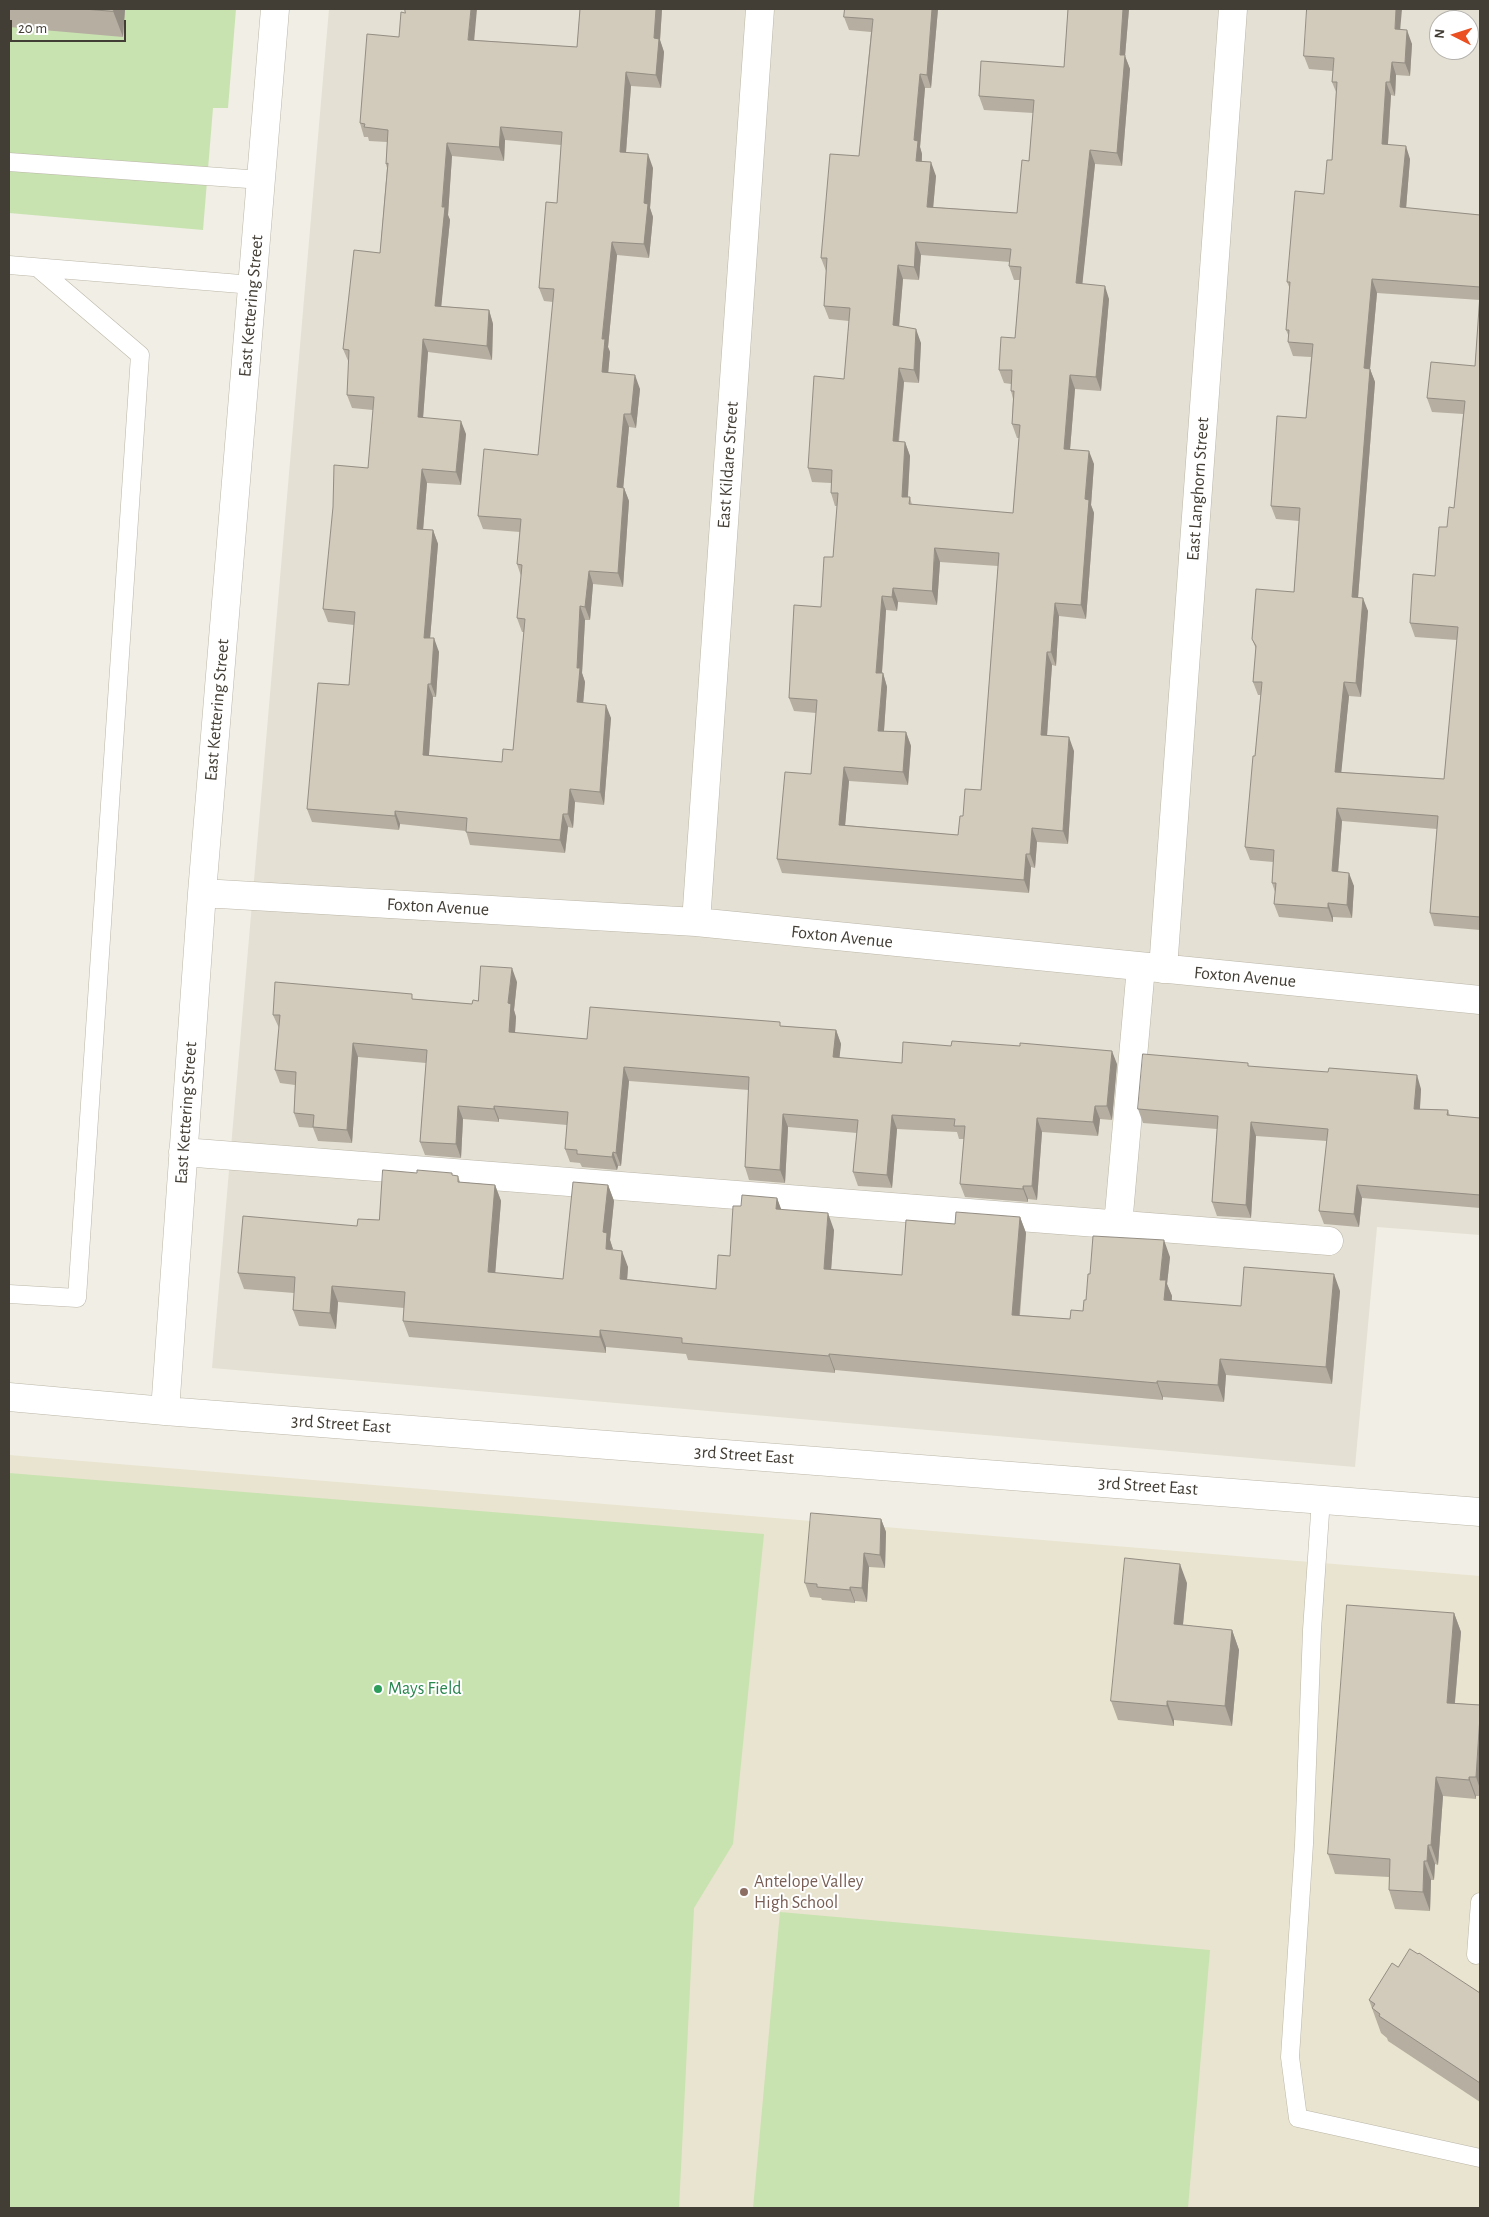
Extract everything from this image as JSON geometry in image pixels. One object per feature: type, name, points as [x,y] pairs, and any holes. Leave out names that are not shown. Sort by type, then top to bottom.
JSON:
[{"type":"street","name":"East Kettering Street","points":[[165,1411],[202,893],[275,9]]},
{"type":"street","name":"East Kildare Street","points":[[696,922],[760,9]]},
{"type":"street","name":"East Langhorn Street","points":[[1118,1224],[1152,968],[1233,9]]},
{"type":"street","name":"Foxton Avenue","points":[[202,893],[696,922],[1480,1000]]},
{"type":"street","points":[[183,1152],[1329,1241]]},
{"type":"street","name":"3rd Street East","points":[[9,1397],[165,1411],[1480,1512]]},
{"type":"lane","points":[[9,162],[262,180]]},
{"type":"lane","points":[[9,265],[253,285]]},
{"type":"lane","points":[[9,1294],[77,1298],[140,355],[38,268]]},
{"type":"lane","points":[[1321,1499],[1312,1630],[1304,1844],[1290,2057],[1298,2118],[1480,2158]]},
{"type":"lane","points":[[1476,1955],[1480,1902]]},
{"type":"shaded area","points":[[329,9],[1480,9],[1480,1235],[1377,1227],[1355,1467],[212,1368]]},
{"type":"shaded area","name":"Antelope Valley High School","points":[[9,1455],[1480,1576],[1480,2208],[9,2208]]},
{"type":"green space","points":[[9,9],[236,9],[228,108],[213,108],[203,230],[9,213]]},
{"type":"green space","name":"Mays Field","points":[[9,1473],[764,1534],[733,1844],[694,1908],[679,2208],[9,2208]]},
{"type":"green space","points":[[780,1912],[1210,1950],[1188,2208],[753,2208]]},
{"type":"building","points":[[84,9],[114,9],[113,11]]},
{"type":"building","points":[[405,9],[471,9],[468,40],[577,47],[580,9],[656,9],[654,38],[659,39],[656,75],[626,72],[620,152],[648,154],[644,203],[648,204],[644,244],[612,242],[602,339],[605,339],[602,372],[635,375],[631,414],[624,414],[617,487],[624,488],[618,573],[589,571],[585,607],[580,606],[577,668],[580,668],[577,702],[606,705],[600,792],[570,789],[568,814],[563,814],[560,840],[466,832],[467,818],[395,811],[395,816],[307,809],[318,683],[349,685],[355,612],[323,609],[333,507],[334,465],[368,468],[374,397],[347,395],[349,350],[343,349],[354,250],[380,253],[388,163],[386,164],[388,130],[364,127],[365,124],[360,123],[367,34],[399,37],[401,12],[405,13]],"holes":[[[501,127],[562,132],[557,203],[546,202],[539,288],[554,289],[538,455],[484,449],[478,516],[521,519],[517,564],[522,565],[517,618],[525,619],[513,750],[503,749],[502,762],[423,755],[428,684],[431,684],[434,638],[424,638],[433,530],[417,529],[422,469],[456,472],[461,421],[418,417],[423,339],[487,346],[489,310],[435,306],[445,207],[442,207],[447,143],[499,147]]]},
{"type":"building","points":[[845,9],[932,9],[927,75],[920,74],[914,140],[918,141],[916,161],[931,162],[927,207],[1017,213],[1022,160],[1029,161],[1034,100],[979,96],[981,61],[1064,67],[1068,9],[1123,9],[1120,55],[1125,55],[1117,153],[1090,150],[1076,283],[1105,286],[1096,377],[1070,375],[1064,449],[1089,451],[1085,499],[1089,500],[1081,605],[1055,603],[1051,652],[1047,652],[1041,735],[1069,737],[1063,831],[1032,828],[1030,854],[1026,854],[1024,880],[777,859],[785,772],[811,774],[817,700],[789,698],[794,605],[821,607],[824,557],[833,557],[838,493],[831,493],[832,470],[808,468],[814,376],[844,379],[850,308],[824,306],[827,258],[821,258],[830,154],[859,156],[873,19],[844,17]],"holes":[[[916,242],[1011,249],[1009,266],[1021,267],[1015,338],[1001,337],[999,370],[1012,370],[1011,391],[1014,391],[1012,424],[1020,425],[1013,513],[909,504],[910,497],[902,497],[905,442],[893,441],[899,368],[914,370],[916,329],[893,325],[898,265],[914,267]],[[935,548],[999,553],[981,790],[965,789],[963,816],[960,816],[958,835],[839,825],[844,767],[903,772],[906,732],[878,731],[883,673],[876,673],[882,596],[892,597],[893,588],[932,591]]]},
{"type":"building","points":[[1307,9],[1396,9],[1395,29],[1407,30],[1405,63],[1392,62],[1390,82],[1386,82],[1382,144],[1406,146],[1400,207],[1480,215],[1480,287],[1372,279],[1364,368],[1370,369],[1352,597],[1363,598],[1356,683],[1344,682],[1335,772],[1444,779],[1458,627],[1410,623],[1413,574],[1435,576],[1439,527],[1447,527],[1449,507],[1454,508],[1465,401],[1427,398],[1431,362],[1475,366],[1480,294],[1480,917],[1430,913],[1438,816],[1337,808],[1332,871],[1349,873],[1347,905],[1328,903],[1328,908],[1274,904],[1276,883],[1272,883],[1274,850],[1245,847],[1262,682],[1253,682],[1256,646],[1252,639],[1256,589],[1294,592],[1300,508],[1271,506],[1277,416],[1306,418],[1313,344],[1288,342],[1289,330],[1286,330],[1290,282],[1287,282],[1295,191],[1324,194],[1327,160],[1332,160],[1337,82],[1332,82],[1334,58],[1304,56]]},
{"type":"building","points":[[481,966],[512,968],[508,1003],[511,1004],[509,1032],[587,1039],[590,1007],[780,1022],[780,1026],[836,1030],[833,1057],[902,1063],[903,1042],[951,1046],[952,1041],[1020,1046],[1020,1043],[1112,1051],[1107,1106],[1095,1106],[1093,1122],[1037,1118],[1032,1186],[1023,1186],[1023,1189],[960,1184],[965,1126],[954,1126],[955,1119],[892,1115],[887,1175],[853,1172],[858,1120],[783,1114],[780,1170],[745,1167],[749,1077],[624,1067],[616,1153],[613,1152],[612,1157],[577,1154],[577,1150],[565,1149],[568,1112],[494,1106],[494,1109],[458,1106],[456,1144],[420,1142],[427,1050],[353,1043],[347,1130],[313,1127],[314,1115],[294,1113],[296,1072],[275,1070],[280,1015],[273,1015],[275,982],[412,994],[412,999],[472,1004],[473,1000],[478,1001]]},
{"type":"building","points":[[1143,1054],[1248,1063],[1248,1066],[1328,1072],[1329,1068],[1417,1075],[1414,1109],[1448,1110],[1447,1115],[1480,1118],[1480,1195],[1357,1185],[1354,1214],[1319,1211],[1328,1129],[1251,1122],[1246,1205],[1212,1202],[1218,1116],[1138,1109]]},
{"type":"building","points":[[383,1170],[417,1173],[417,1170],[452,1173],[452,1175],[458,1176],[458,1182],[495,1185],[488,1272],[563,1279],[573,1182],[608,1185],[603,1232],[607,1233],[606,1249],[622,1251],[620,1279],[716,1289],[718,1255],[730,1256],[733,1206],[741,1206],[742,1195],[777,1198],[776,1209],[828,1213],[824,1269],[902,1275],[906,1220],[955,1224],[956,1212],[1020,1217],[1012,1315],[1070,1319],[1071,1310],[1083,1311],[1088,1274],[1090,1274],[1093,1236],[1164,1240],[1160,1280],[1166,1280],[1164,1300],[1241,1306],[1244,1267],[1334,1274],[1326,1367],[1220,1359],[1218,1385],[1157,1381],[1157,1383],[682,1343],[682,1338],[600,1330],[600,1337],[403,1321],[405,1292],[332,1286],[330,1313],[293,1310],[295,1277],[238,1273],[243,1216],[357,1226],[358,1219],[379,1220]]},
{"type":"building","points":[[811,1513],[881,1519],[880,1555],[864,1553],[862,1588],[850,1587],[850,1590],[817,1587],[817,1584],[805,1583]]},
{"type":"building","points":[[1125,1558],[1180,1564],[1174,1624],[1232,1630],[1225,1706],[1167,1701],[1167,1706],[1111,1701]]},
{"type":"building","points":[[1347,1605],[1454,1613],[1447,1703],[1480,1705],[1476,1777],[1469,1777],[1469,1780],[1436,1777],[1431,1845],[1428,1845],[1427,1861],[1424,1861],[1423,1892],[1389,1890],[1390,1859],[1328,1854]]},
{"type":"building","points":[[1410,1949],[1480,1993],[1480,2083],[1379,2016],[1380,2014],[1372,2008],[1375,2004],[1369,2000],[1392,1963],[1398,1967]]},
{"type":"place","name":"Mays Field","points":[[378,1689]]},
{"type":"place","name":"Antelope Valley High School","points":[[744,1892]]}]
